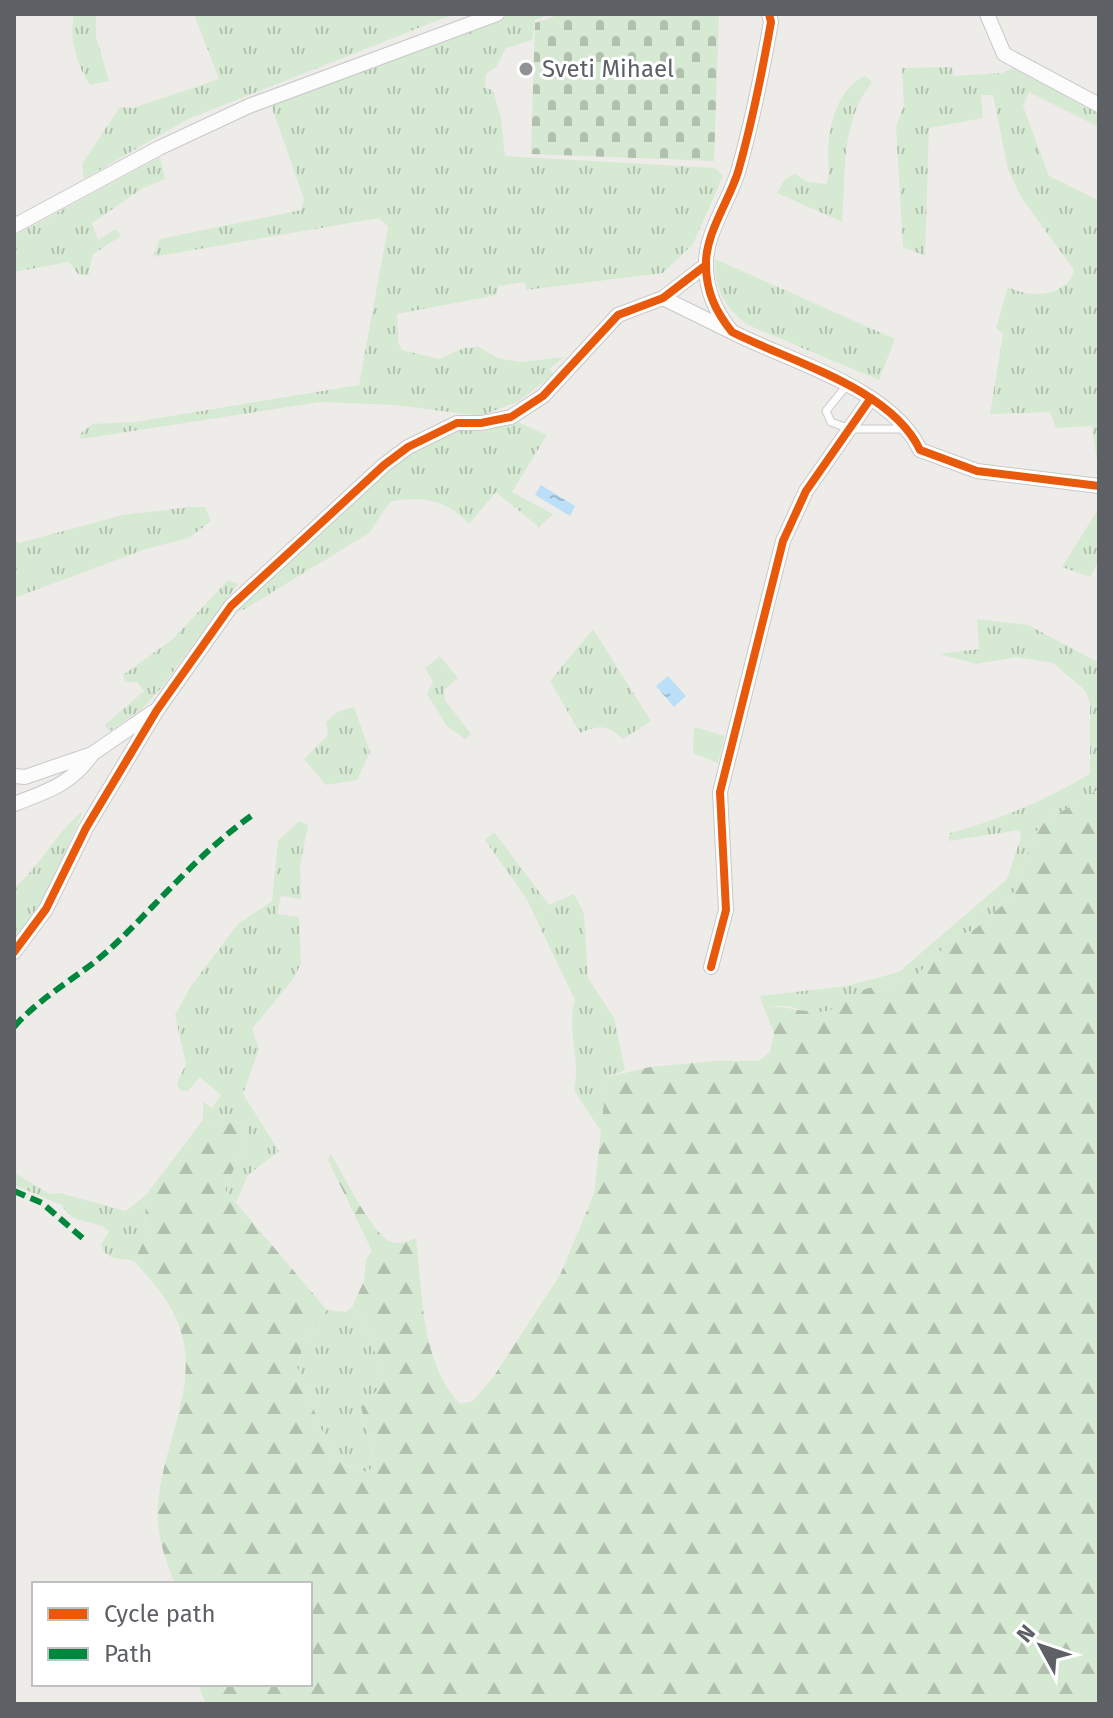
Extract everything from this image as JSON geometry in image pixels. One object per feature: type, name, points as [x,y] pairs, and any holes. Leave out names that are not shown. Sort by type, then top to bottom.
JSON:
[{"type":"street","points":[[14,226],[159,148],[249,106],[497,14]]},
{"type":"street","points":[[732,332],[710,298],[706,265],[750,126],[771,22],[769,14]]},
{"type":"street","points":[[987,14],[1004,54],[1099,105]]},
{"type":"street","points":[[14,952],[46,909],[86,828],[157,710],[231,606],[384,465],[408,447],[457,423],[481,423],[511,417],[543,396],[618,315],[663,298],[706,265]]},
{"type":"street","points":[[663,298],[871,398],[910,429],[920,450],[977,471],[1099,486]]},
{"type":"street","points":[[711,967],[726,910],[720,792],[780,554],[806,491],[871,398]]},
{"type":"street","points":[[14,776],[25,777],[92,754],[157,710]]},
{"type":"street","points":[[14,804],[56,788],[79,773],[92,754]]},
{"type":"lane","points":[[847,385],[826,411],[831,422],[850,429],[910,429]]},
{"type":"green space","points":[[74,14],[96,14],[96,37],[109,81],[90,85],[85,77],[73,42]]},
{"type":"green space","points":[[194,14],[454,14],[188,119],[84,179],[82,164],[120,107],[133,108],[219,79]]},
{"type":"green space","points":[[510,14],[552,14],[535,20],[532,40],[506,48],[496,67],[486,74],[485,87],[493,91],[501,118],[505,156],[715,168],[723,176],[693,244],[663,273],[526,290],[525,282],[498,286],[497,295],[397,314],[398,342],[402,350],[439,359],[464,348],[479,347],[497,358],[521,362],[564,357],[549,369],[554,374],[519,401],[480,416],[396,405],[320,402],[81,439],[80,434],[92,424],[135,422],[359,385],[388,227],[379,218],[153,257],[160,239],[301,210],[304,199],[271,105]]},
{"type":"green space","points":[[561,14],[719,14],[714,161],[531,154],[535,23]]},
{"type":"green space","points":[[952,67],[953,76],[1002,73],[1014,67],[1099,112],[1099,127],[1029,92],[1023,106],[1049,176],[1099,201],[1099,476],[1092,426],[1056,428],[1050,412],[990,414],[1003,334],[996,328],[1008,287],[1036,294],[1056,291],[1070,279],[1074,270],[1021,197],[1008,169],[993,95],[981,95],[983,118],[929,128],[925,256],[903,247],[896,127],[904,105],[902,68]]},
{"type":"green space","points":[[865,76],[872,82],[854,114],[846,149],[842,222],[777,193],[785,179],[795,174],[808,182],[826,184],[833,119],[848,89]]},
{"type":"green space","points":[[160,157],[165,179],[143,188],[92,223],[98,240],[116,229],[121,236],[93,254],[88,276],[78,274],[69,262],[14,272],[14,236]]},
{"type":"green space","points":[[715,259],[895,339],[879,380],[748,325],[722,296],[716,279]]},
{"type":"green space","points":[[513,420],[547,435],[512,492],[553,514],[539,527],[496,492],[469,524],[452,509],[433,501],[412,499],[390,502],[369,533],[243,610],[237,610],[388,470],[427,441],[451,428],[483,431]]},
{"type":"green space","points":[[205,507],[211,521],[189,538],[149,548],[14,598],[14,540],[19,543],[123,515]]},
{"type":"green space","points":[[1099,508],[1099,560],[1090,577],[1062,567]]},
{"type":"green space","points":[[228,580],[238,584],[161,688],[141,710],[110,731],[105,725],[144,691],[137,682],[125,682],[123,675],[173,639]]},
{"type":"green space","points":[[977,619],[1028,625],[1099,663],[1099,789],[1046,821],[1035,833],[1012,897],[974,930],[955,937],[912,980],[868,988],[831,1011],[810,1013],[789,1006],[763,1006],[760,996],[847,986],[899,972],[1007,879],[1021,837],[1019,830],[948,841],[950,833],[1022,808],[1090,774],[1090,704],[1086,691],[1053,663],[1017,657],[976,664],[939,654],[979,649]]},
{"type":"green space","points":[[593,629],[651,721],[623,739],[603,727],[580,733],[550,681]]},
{"type":"green space","points":[[440,656],[458,678],[444,690],[445,700],[471,734],[465,739],[447,726],[427,694],[433,682],[425,668]]},
{"type":"green space","points":[[354,707],[370,752],[357,780],[326,785],[304,759],[328,735],[326,722],[337,712]]},
{"type":"green space","points":[[694,727],[725,736],[718,763],[693,753]]},
{"type":"green space","points":[[1099,789],[1099,1704],[206,1704],[199,1686],[312,1686],[312,1582],[174,1582],[162,1545],[158,1505],[182,1399],[184,1347],[177,1321],[168,1304],[134,1261],[145,1239],[146,1195],[203,1120],[214,1124],[245,1122],[249,1132],[225,1190],[327,1310],[304,1342],[297,1367],[332,1456],[353,1470],[368,1472],[375,1463],[361,1407],[383,1384],[370,1332],[352,1307],[364,1281],[366,1259],[372,1251],[328,1160],[331,1154],[350,1189],[383,1237],[398,1243],[416,1238],[422,1304],[437,1368],[460,1404],[473,1401],[494,1376],[560,1275],[594,1194],[607,1077],[650,1067],[713,1061],[759,1061],[770,1052],[774,1032],[763,1006],[830,1011],[838,1001],[868,988],[912,980],[955,937],[974,930],[1012,897],[1035,833],[1046,821]]},
{"type":"green space","points":[[83,811],[46,896],[14,939],[14,888]]},
{"type":"green space","points":[[299,821],[308,825],[300,865],[301,899],[281,896],[277,914],[299,917],[301,963],[294,978],[252,1029],[259,1049],[243,1094],[279,1151],[248,1175],[236,1202],[225,1190],[249,1132],[245,1122],[214,1124],[203,1120],[203,1102],[212,1108],[221,1095],[200,1077],[188,1091],[180,1090],[177,1083],[186,1064],[175,1015],[191,986],[238,924],[272,901],[278,841]]},
{"type":"green space","points":[[494,832],[549,905],[574,894],[584,913],[588,978],[614,1018],[625,1070],[607,1077],[602,1133],[574,1090],[576,1067],[572,1022],[575,1000],[526,898],[485,840]]},
{"type":"green space","points":[[14,1172],[49,1194],[60,1193],[126,1211],[146,1195],[145,1239],[134,1261],[107,1254],[101,1245],[109,1231],[77,1219],[62,1205],[14,1185]]},
{"type":"green space","points":[[352,1307],[370,1332],[383,1384],[361,1407],[375,1464],[368,1472],[354,1470],[332,1456],[297,1367],[304,1342],[327,1310],[346,1312]]},
{"type":"water","points":[[541,485],[575,506],[570,516],[535,495]]},
{"type":"water","points":[[668,676],[686,696],[674,707],[656,686]]},
{"type":"marked path","points":[[14,1027],[36,1006],[110,949],[197,862],[254,814]]},
{"type":"marked path","points":[[14,1191],[42,1203],[86,1241]]},
{"type":"cycle path","points":[[769,14],[768,41],[743,154],[707,253],[706,275],[710,293],[726,324],[732,332],[863,393],[906,428],[920,450],[977,471],[1099,486]]},
{"type":"cycle path","points":[[14,952],[46,909],[86,828],[157,710],[231,606],[384,465],[408,447],[457,423],[481,423],[511,417],[543,396],[618,315],[663,298],[706,265]]},
{"type":"cycle path","points":[[711,967],[726,910],[720,792],[783,541],[806,491],[871,398]]},
{"type":"place","name":"Sveti Mihael","points":[[526,69]]}]
